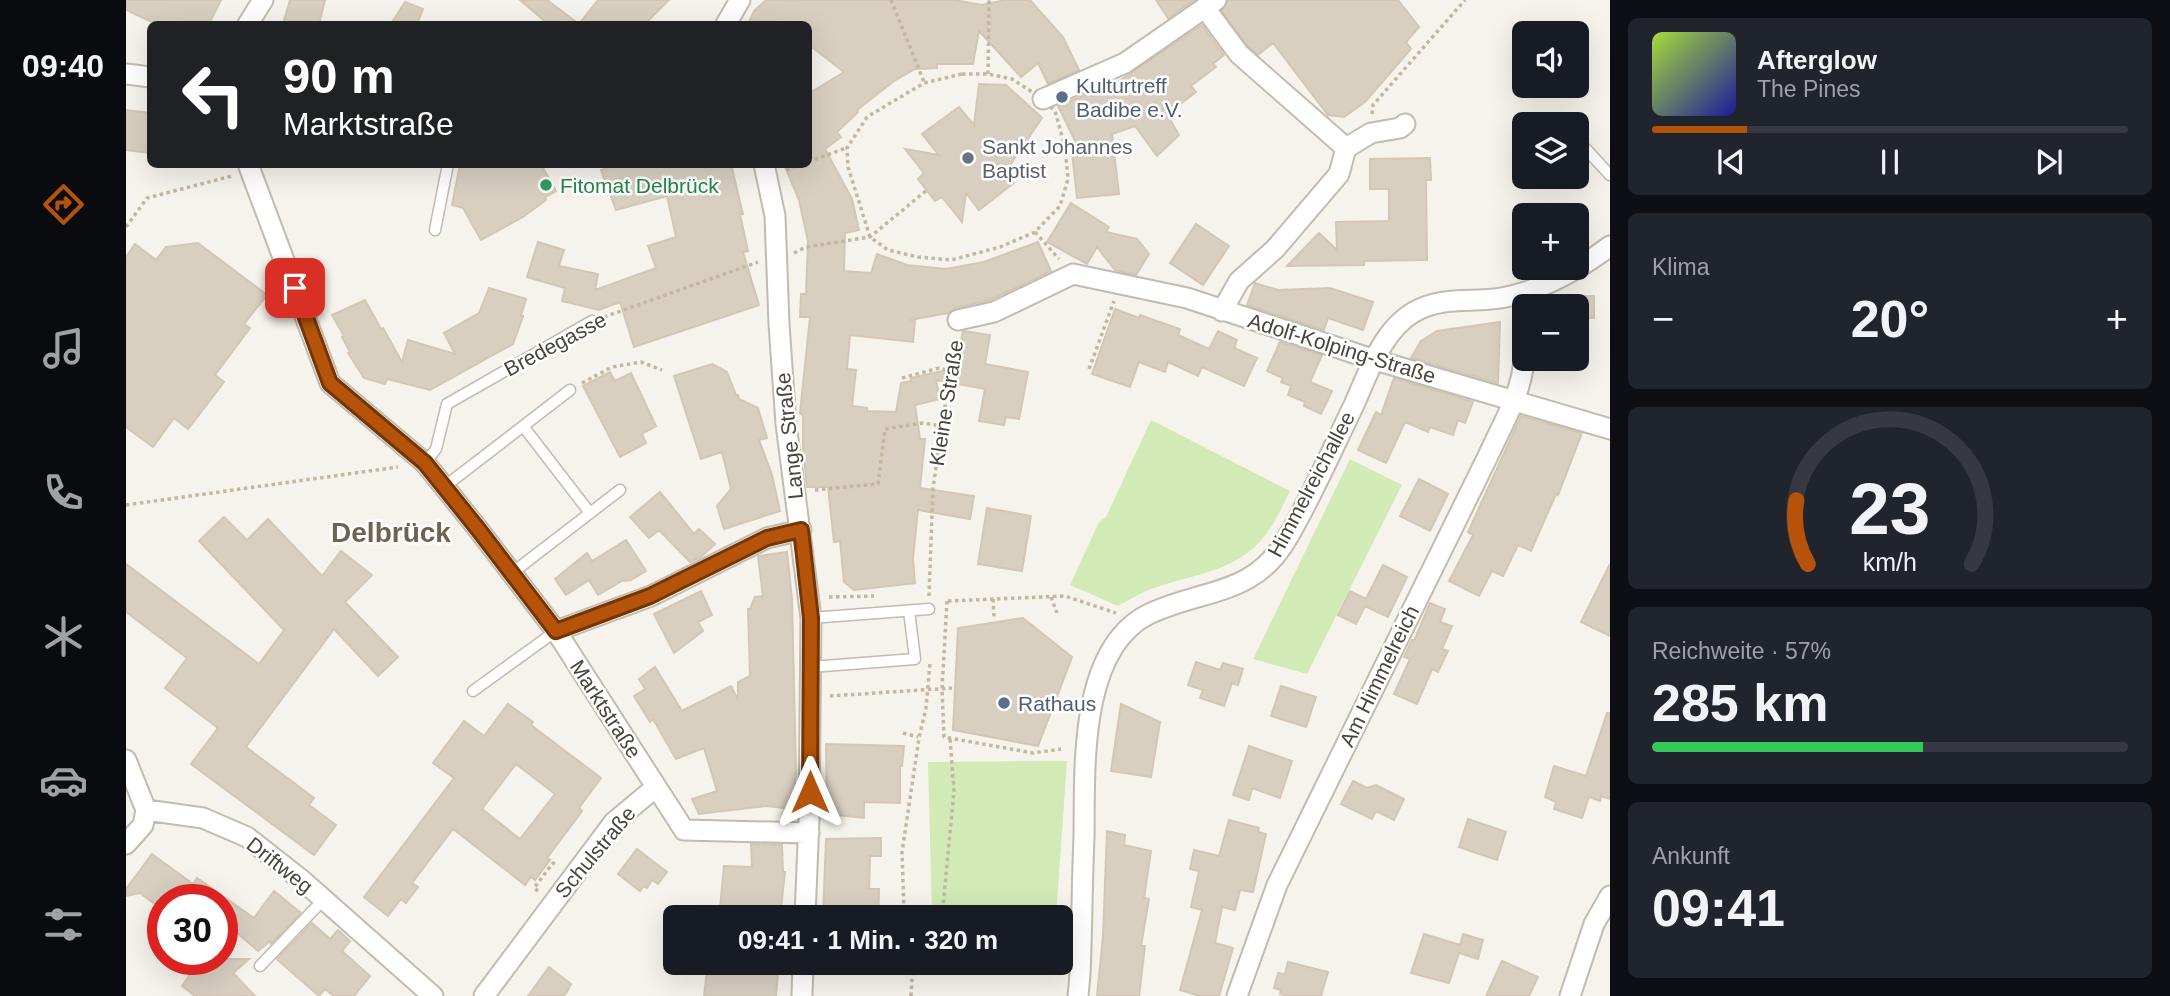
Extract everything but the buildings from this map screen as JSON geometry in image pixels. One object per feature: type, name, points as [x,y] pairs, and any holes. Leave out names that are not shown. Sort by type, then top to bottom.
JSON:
[{"type":"street","points":[[250,21],[263,0]]},
{"type":"street","points":[[728,21],[740,0]]},
{"type":"street","points":[[1043,99],[1125,64],[1211,4],[1239,54],[1346,148]]},
{"type":"street","points":[[126,74],[147,77]]},
{"type":"street","points":[[1222,311],[1239,281],[1275,249],[1339,174],[1346,148],[1371,133],[1400,128],[1405,124]]},
{"type":"street","name":"Marktstraße","points":[[249,168],[330,383],[425,463],[556,631],[656,787]]},
{"type":"street","name":"Lange Straße","points":[[765,168],[775,216],[786,424],[811,618],[806,905]]},
{"type":"street","name":"Himmelreichallee","points":[[1536,294],[1583,267],[1610,246]]},
{"type":"street","name":"Adolf-Kolping-Straße","points":[[1073,274],[1187,298],[1376,359],[1610,429]]},
{"type":"street","name":"Kleine Straße","points":[[958,320],[994,312],[1073,274]]},
{"type":"street","name":"Himmelreichallee","points":[[1078,996],[1086,735],[1095,691],[1107,659],[1131,626],[1148,615],[1226,589],[1268,565],[1289,536],[1376,359],[1393,330],[1413,313],[1442,300],[1512,298]]},
{"type":"street","name":"Am Himmelreich","points":[[1237,996],[1277,885],[1514,400],[1524,371]]},
{"type":"street","points":[[556,631],[650,596],[767,538],[801,530]]},
{"type":"street","points":[[126,760],[146,810],[143,825],[126,844]]},
{"type":"street","name":"Schulstraße","points":[[484,996],[614,822],[656,787],[684,830],[809,833]]},
{"type":"street","name":"Driftweg","points":[[146,810],[203,818],[247,837],[324,899],[433,996]]},
{"type":"street","points":[[1570,996],[1594,924],[1610,895]]},
{"type":"street","points":[[802,996],[803,975]]},
{"type":"lane","points":[[1589,152],[1610,175]]},
{"type":"lane","points":[[435,230],[447,168]]},
{"type":"lane","name":"Bredegasse","points":[[425,463],[436,449],[447,404],[592,321]]},
{"type":"lane","points":[[444,487],[570,390]]},
{"type":"lane","points":[[523,426],[590,513]]},
{"type":"lane","points":[[512,573],[620,490]]},
{"type":"lane","points":[[811,618],[909,611],[929,605]]},
{"type":"lane","points":[[811,667],[915,659],[909,611]]},
{"type":"lane","points":[[473,691],[556,631]]},
{"type":"lane","points":[[260,965],[324,899]]},
{"type":"path","points":[[891,0],[924,83]]},
{"type":"path","points":[[988,74],[989,0]]},
{"type":"path","points":[[1371,133],[1373,105],[1465,0]]},
{"type":"path","points":[[988,74],[1012,79],[1043,99],[1055,111],[1065,148],[1068,179],[1060,206],[1035,232],[1000,247],[951,260],[918,257],[888,250],[870,237],[848,167],[847,148],[867,117],[924,83],[962,75],[988,74]]},
{"type":"path","points":[[812,161],[847,148]]},
{"type":"path","points":[[126,227],[147,198],[249,168]]},
{"type":"path","points":[[786,258],[806,247],[870,237],[927,190]]},
{"type":"path","points":[[126,216],[131,220]]},
{"type":"path","points":[[1035,232],[1073,274]]},
{"type":"path","name":"Bredegasse","points":[[592,321],[769,258]]},
{"type":"path","points":[[1089,369],[1118,285]]},
{"type":"path","name":"Kleine Straße","points":[[929,605],[933,488],[958,320]]},
{"type":"path","points":[[570,390],[611,367],[641,362],[662,370]]},
{"type":"path","points":[[902,378],[939,368],[950,371]]},
{"type":"path","points":[[795,492],[878,484],[885,429],[923,422],[942,426]]},
{"type":"path","points":[[126,505],[425,463]]},
{"type":"path","points":[[809,597],[876,596]]},
{"type":"path","points":[[929,605],[947,601],[1065,596],[1115,612],[1119,616]]},
{"type":"path","points":[[1051,597],[1057,612]]},
{"type":"path","points":[[993,599],[994,617]]},
{"type":"path","points":[[947,601],[942,689],[943,737],[1032,753],[1061,749]]},
{"type":"path","points":[[810,697],[951,688]]},
{"type":"path","points":[[904,905],[902,852],[921,725]]},
{"type":"path","points":[[903,733],[919,738]]},
{"type":"path","points":[[943,905],[954,790],[950,738]]},
{"type":"path","points":[[534,888],[553,863]]},
{"type":"path","points":[[911,996],[912,975]]},
{"type":"green space","points":[[1151,420],[1290,491],[1267,533],[1240,558],[1214,570],[1152,589],[1118,606],[1070,585],[1099,522],[1106,517]]},
{"type":"green space","points":[[1350,459],[1402,485],[1307,674],[1253,659]]},
{"type":"green space","points":[[1067,761],[1057,905],[932,905],[928,762]]},
{"type":"place","name":"Kulturtreff Badibe e.V.","points":[[1062,97]]},
{"type":"place","name":"Sankt Johannes Baptist","points":[[968,158]]},
{"type":"place","name":"Fitomat Delbrück","points":[[546,185]]},
{"type":"place","name":"Rathaus","points":[[1004,703]]},
{"type":"district","name":"Delbrück","points":[[391,532]]},
{"type":"route","points":[[295,288],[330,383],[425,463],[556,631],[650,596],[767,538],[801,530],[811,618],[810,792]]}]
